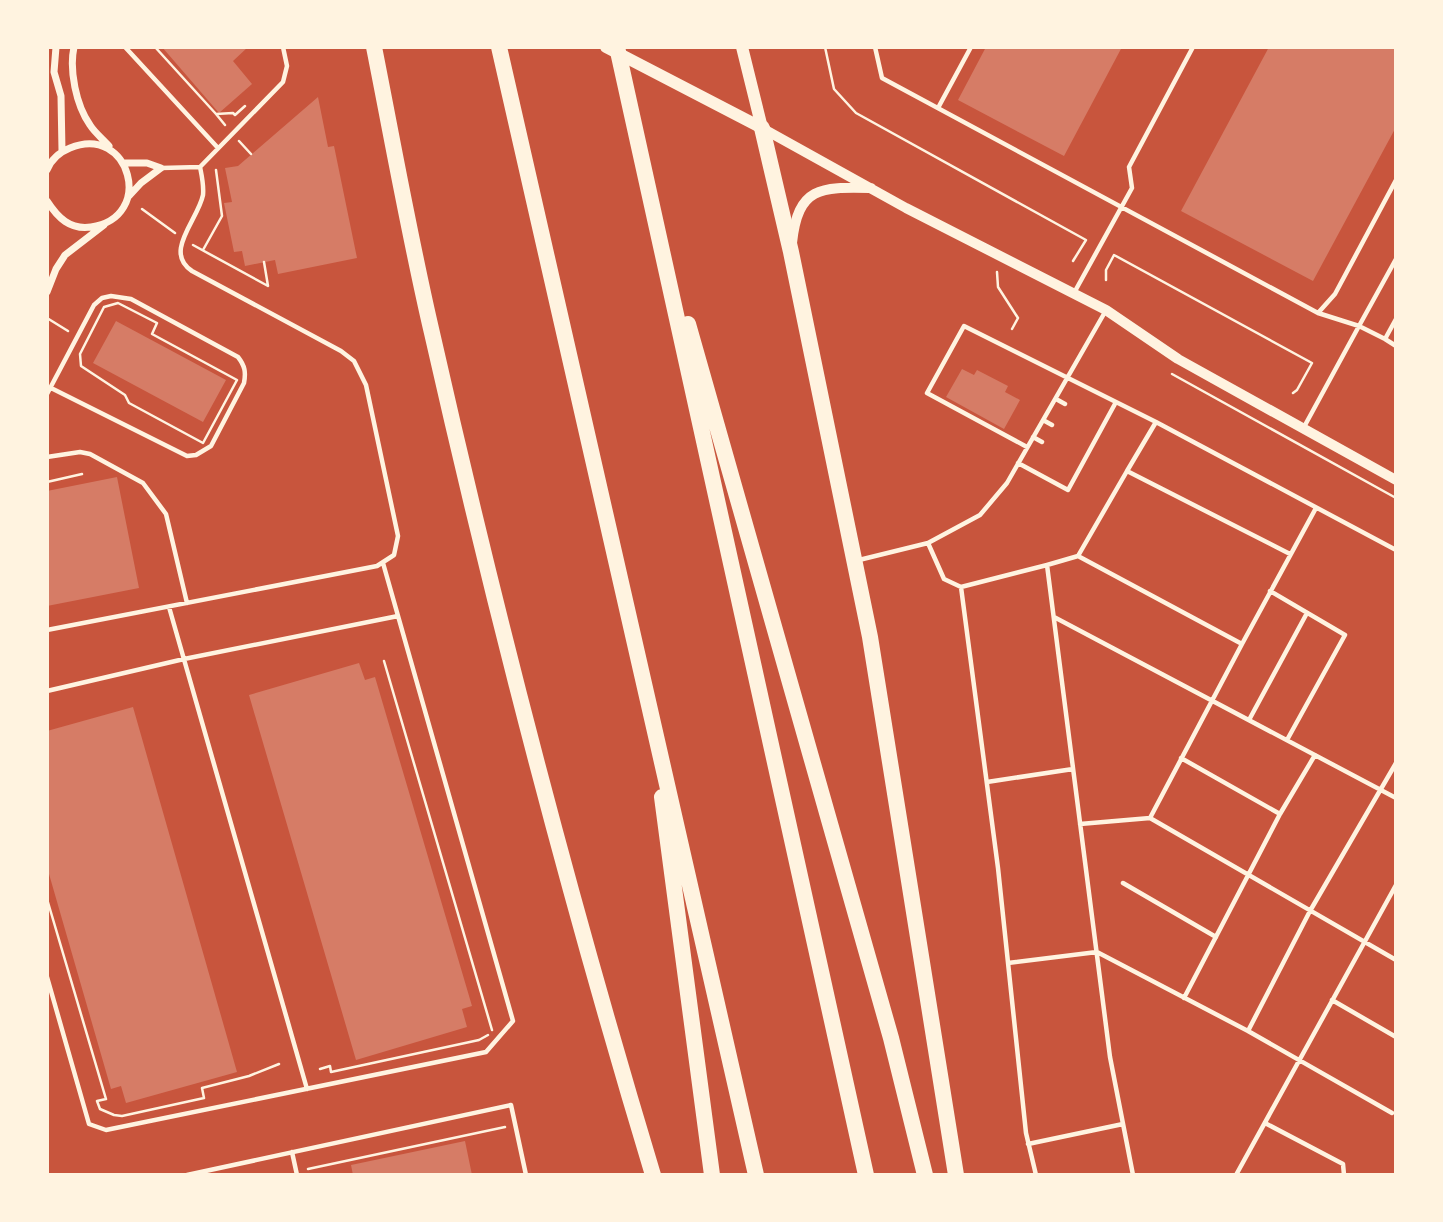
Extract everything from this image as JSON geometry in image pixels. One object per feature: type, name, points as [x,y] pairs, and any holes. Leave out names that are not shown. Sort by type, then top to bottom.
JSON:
[{"type":"highway","points":[[374,47],[431,332],[514,673],[602,1005],[653,1175]]},
{"type":"highway","points":[[499,47],[756,1175]]},
{"type":"highway","points":[[617,47],[866,1175]]},
{"type":"highway","points":[[762,128],[791,253],[870,637],[956,1175]]},
{"type":"highway","points":[[644,170],[888,1024],[925,1175]]},
{"type":"highway","points":[[648,694],[712,1175]]},
{"type":"main road","points":[[606,47],[762,128]]},
{"type":"main road","points":[[742,47],[762,128]]},
{"type":"street","points":[[56,47],[54,72],[61,96],[62,151]]},
{"type":"street","points":[[74,47],[72,59],[78,96],[89,124],[123,163],[129,178],[129,196]]},
{"type":"street","points":[[762,128],[1106,310],[1178,359],[1396,480]]},
{"type":"street","points":[[47,170],[62,151],[81,143],[101,145],[114,152]]},
{"type":"street","points":[[123,163],[147,163],[161,168]]},
{"type":"street","points":[[47,292],[65,255],[116,217],[129,196],[161,168]]},
{"type":"street","points":[[791,253],[795,219],[804,202],[817,193],[834,188],[872,188]]},
{"type":"street","points":[[47,201],[55,215],[66,223],[82,228],[104,225]]},
{"type":"lane","points":[[125,47],[218,148]]},
{"type":"lane","points":[[161,168],[200,167],[283,82],[287,66],[283,47]]},
{"type":"lane","points":[[875,47],[882,78],[1318,313],[1359,326],[1396,346]]},
{"type":"lane","points":[[938,108],[971,47]]},
{"type":"lane","points":[[1074,293],[1132,188],[1129,167],[1193,47]]},
{"type":"lane","points":[[47,630],[377,566],[394,555],[398,536],[366,385],[354,361],[341,351],[185,267],[180,251],[202,196],[204,185],[200,167]]},
{"type":"lane","points":[[1318,313],[1335,295],[1396,180]]},
{"type":"lane","points":[[1303,429],[1396,259]]},
{"type":"lane","points":[[47,394],[94,305],[111,296],[131,299],[238,357],[244,366],[245,374],[244,383],[211,446],[196,455],[187,456],[51,388]]},
{"type":"lane","points":[[854,561],[928,543],[980,514],[996,498],[1018,463],[1106,310]]},
{"type":"lane","points":[[1384,339],[1396,319]]},
{"type":"lane","points":[[1027,447],[928,393],[964,326],[1156,422],[1396,550]]},
{"type":"lane","points":[[1056,399],[1065,404]]},
{"type":"lane","points":[[1018,463],[1068,490],[1116,402]]},
{"type":"lane","points":[[1043,420],[1052,425]]},
{"type":"lane","points":[[1097,421],[1104,425]]},
{"type":"lane","points":[[928,543],[944,579],[961,587],[1078,556],[1156,422]]},
{"type":"lane","points":[[1033,437],[1042,442]]},
{"type":"lane","points":[[1084,444],[1091,448]]},
{"type":"lane","points":[[47,457],[80,452],[90,454],[143,483],[166,514],[187,603]]},
{"type":"lane","points":[[1075,461],[1082,465]]},
{"type":"lane","points":[[1127,471],[1290,554]]},
{"type":"lane","points":[[1150,818],[1316,508]]},
{"type":"lane","points":[[1078,556],[1242,644]]},
{"type":"lane","points":[[47,977],[89,1124],[106,1130],[486,1052],[513,1021],[383,562]]},
{"type":"lane","points":[[1047,565],[1110,1058],[1133,1175]]},
{"type":"lane","points":[[961,587],[987,782],[1028,1144],[1036,1175]]},
{"type":"lane","points":[[1270,591],[1345,635],[1287,740]]},
{"type":"lane","points":[[169,607],[307,1089]]},
{"type":"lane","points":[[1249,720],[1307,613]]},
{"type":"lane","points":[[47,691],[184,659],[398,616]]},
{"type":"lane","points":[[1054,617],[1396,798]]},
{"type":"lane","points":[[1184,998],[1280,814],[1315,755]]},
{"type":"lane","points":[[1181,758],[1280,814]]},
{"type":"lane","points":[[1248,1031],[1310,911],[1396,763]]},
{"type":"lane","points":[[987,782],[1073,769]]},
{"type":"lane","points":[[1080,824],[1150,818],[1396,960]]},
{"type":"lane","points":[[1123,883],[1216,937]]},
{"type":"lane","points":[[1236,1175],[1396,885]]},
{"type":"lane","points":[[1008,963],[1097,952],[1248,1031],[1392,1113]]},
{"type":"lane","points":[[1332,1000],[1396,1037]]},
{"type":"lane","points":[[187,1175],[511,1105],[526,1175]]},
{"type":"lane","points":[[1265,1123],[1343,1164],[1344,1175]]},
{"type":"lane","points":[[1028,1144],[1123,1124]]},
{"type":"lane","points":[[292,1153],[296,1175]]},
{"type":"path","points":[[155,47],[225,125]]},
{"type":"path","points":[[825,47],[834,89],[856,113],[1086,240],[1073,261]]},
{"type":"path","points":[[216,114],[235,115],[245,106]]},
{"type":"path","points":[[237,139],[251,155]]},
{"type":"path","points":[[203,250],[222,216],[216,170]]},
{"type":"path","points":[[142,209],[175,233]]},
{"type":"path","points":[[193,245],[268,286],[264,262]]},
{"type":"path","points":[[1106,280],[1106,270],[1114,255],[1312,363],[1293,393]]},
{"type":"path","points":[[997,272],[998,287],[1018,318],[1012,328]]},
{"type":"path","points":[[118,303],[157,323],[152,334],[237,380],[203,443],[129,403],[125,395],[81,366],[80,354],[104,307],[118,303]]},
{"type":"path","points":[[47,318],[68,331]]},
{"type":"path","points":[[1172,374],[1396,498]]},
{"type":"path","points":[[47,482],[82,474]]},
{"type":"path","points":[[320,1069],[330,1066],[331,1072],[479,1040],[493,1030],[384,661]]},
{"type":"path","points":[[47,899],[106,1099],[97,1101],[100,1109],[122,1116],[205,1098],[202,1088],[249,1076],[279,1063]]},
{"type":"path","points":[[307,1169],[505,1127]]},
{"type":"building","points":[[162,47],[248,47],[233,61],[252,84],[219,113]]},
{"type":"building","points":[[986,47],[1122,47],[1064,156],[958,100]]},
{"type":"building","points":[[1269,47],[1396,47],[1396,127],[1313,281],[1181,211]]},
{"type":"building","points":[[318,97],[328,147],[334,146],[357,258],[278,274],[275,260],[245,266],[242,251],[234,252],[224,203],[232,202],[225,168],[238,166]]},
{"type":"building","points":[[116,321],[226,380],[203,422],[93,363]]},
{"type":"building","points":[[962,369],[974,375],[977,370],[1008,386],[1005,392],[1020,400],[1004,429],[946,397]]},
{"type":"building","points":[[117,477],[139,588],[47,606],[47,491]]},
{"type":"building","points":[[359,663],[365,680],[375,677],[472,1006],[462,1009],[467,1027],[356,1060],[249,695]]},
{"type":"building","points":[[133,707],[237,1072],[126,1103],[121,1086],[111,1089],[47,867],[47,731]]},
{"type":"building","points":[[465,1141],[472,1175],[353,1175],[351,1165]]}]
